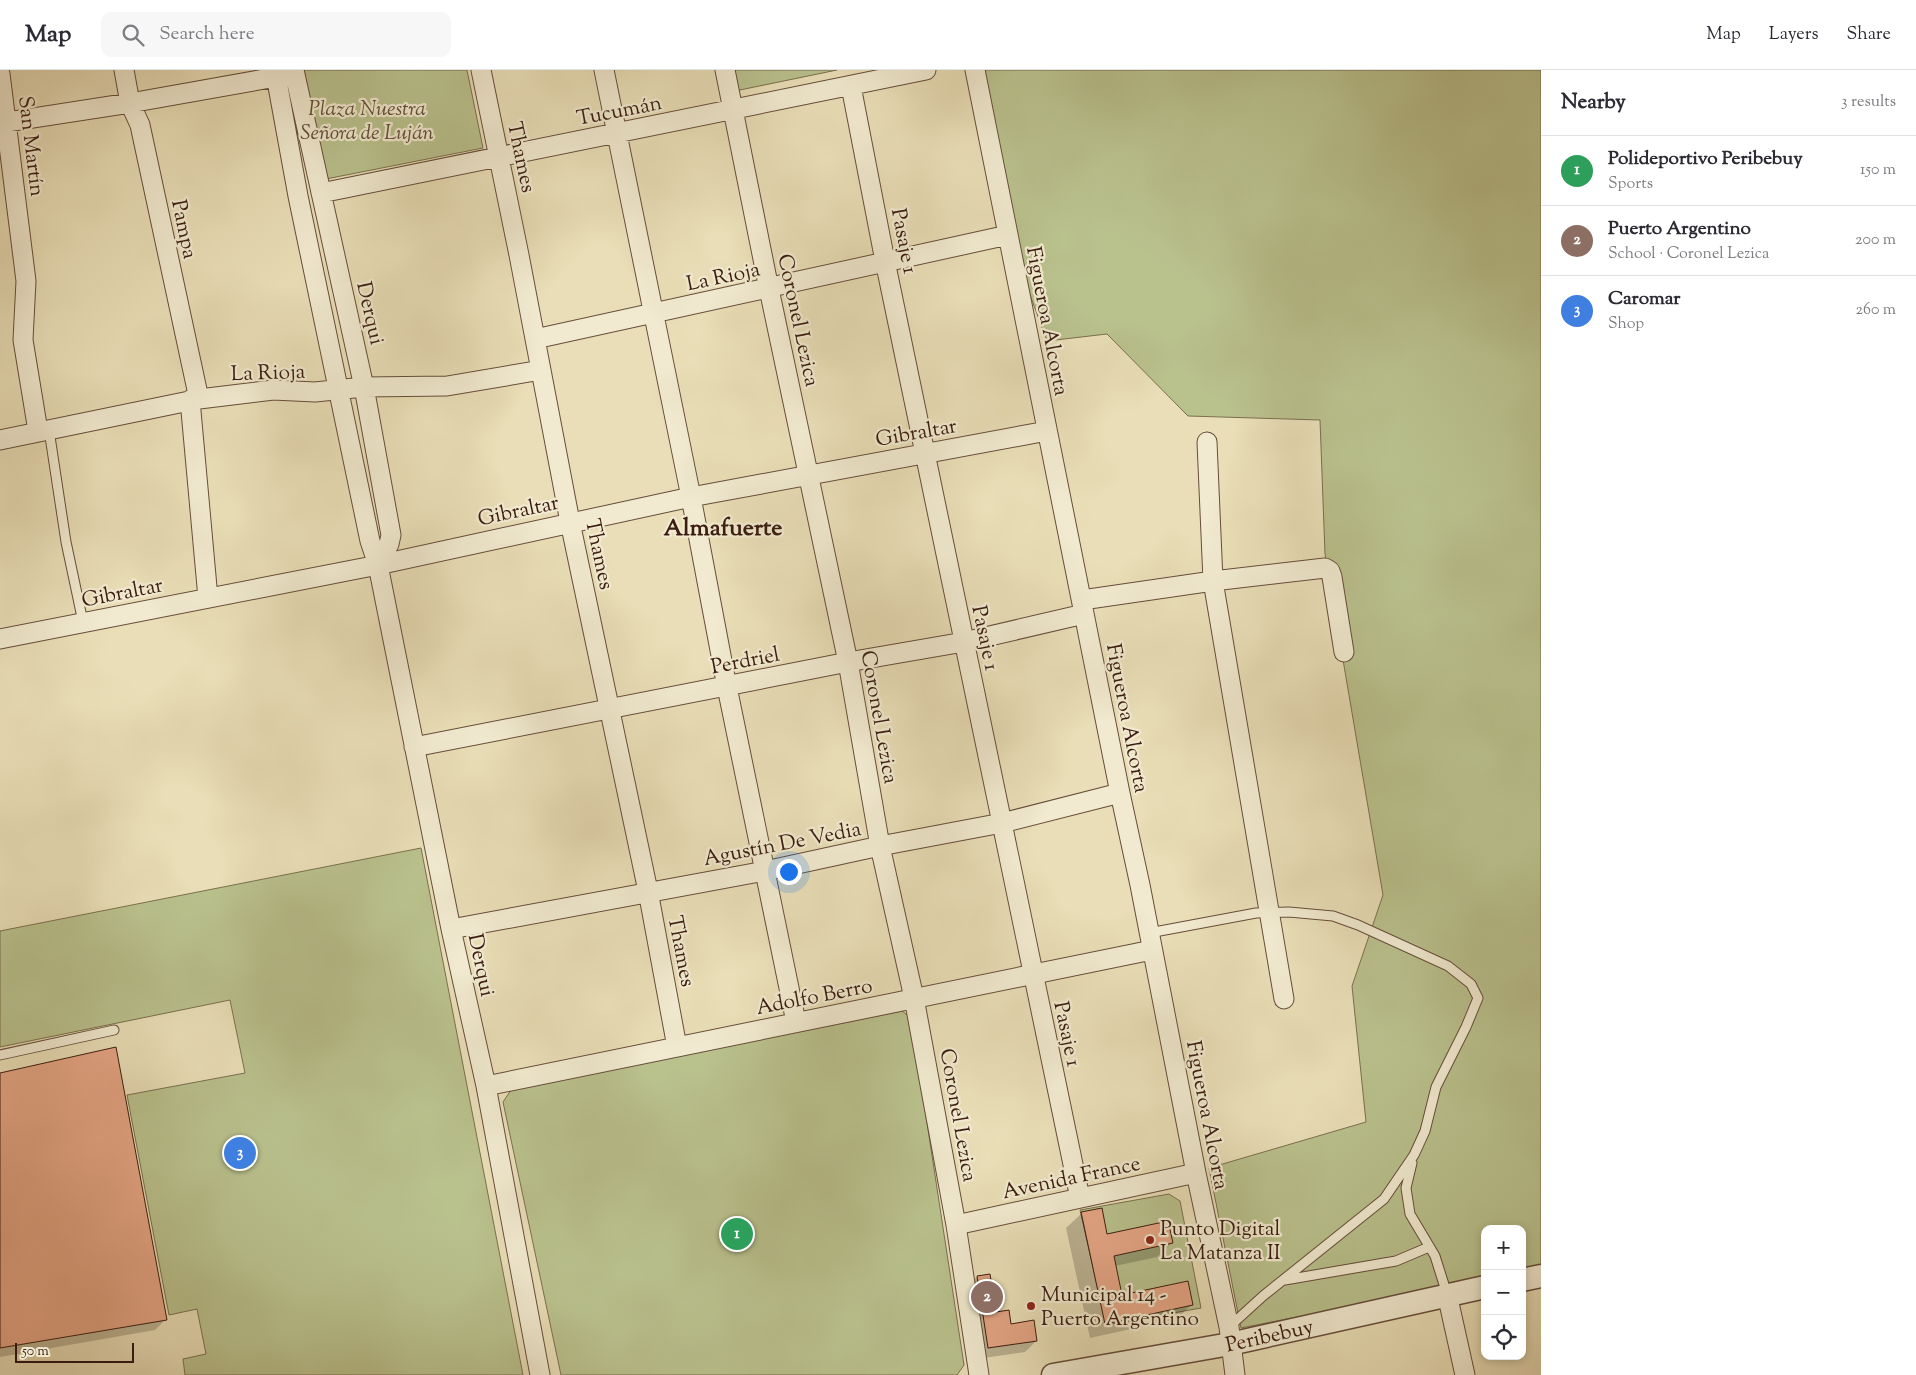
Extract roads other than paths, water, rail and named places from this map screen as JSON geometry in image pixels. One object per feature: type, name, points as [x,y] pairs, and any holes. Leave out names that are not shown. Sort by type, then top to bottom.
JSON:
[{"type":"street","name":"Pampa","points":[[124,70],[130,103],[140,125],[194,400],[208,598]]},
{"type":"street","name":"Thames","points":[[481,70],[570,522],[648,892],[677,1046]]},
{"type":"street","points":[[604,70],[796,1022]]},
{"type":"street","name":"Coronel Lezica","points":[[725,70],[848,662],[880,846],[914,998],[956,1225],[978,1375]]},
{"type":"street","name":"Tucumán","points":[[321,193],[733,111],[926,70]]},
{"type":"street","name":"Figueroa Alcorta","points":[[975,70],[1151,942],[1229,1336],[1235,1375]]},
{"type":"street","points":[[4,122],[130,103],[276,74],[296,73]]},
{"type":"street","name":"Derqui","points":[[296,73],[364,387],[391,535],[389,544],[378,565]]},
{"type":"street","name":"San Martín","points":[[0,74],[4,122],[26,280],[23,340],[44,431]]},
{"type":"street","name":"Derqui","points":[[276,74],[298,196],[370,541],[378,565],[414,747],[486,1086],[540,1375]]},
{"type":"street","name":"Pasaje 1","points":[[851,86],[885,261],[1080,1198]]},
{"type":"street","name":"La Rioja","points":[[535,339],[1008,235]]},
{"type":"street","name":"La Rioja","points":[[0,440],[194,400],[273,390],[315,392],[364,387],[447,386],[541,370]]},
{"type":"street","name":"Gibraltar","points":[[0,638],[378,565],[691,497],[1047,431]]},
{"type":"street","points":[[1207,442],[1213,581],[1284,999]]},
{"type":"street","name":"Perdriel","points":[[414,747],[848,662],[964,642],[1083,607],[1213,581],[1325,568],[1330,571],[1332,577],[1344,652]]},
{"type":"street","name":"Agustín De Vedia","points":[[452,930],[1002,822],[1120,793]]},
{"type":"street","name":"Adolfo Berro","points":[[486,1086],[1033,974],[1151,942]]},
{"type":"street","name":"Avenida France","points":[[956,1225],[1196,1173]]},
{"type":"street","points":[[1526,1279],[1541,1276]]},
{"type":"street","name":"Peribebuy","points":[[1054,1375],[1229,1336],[1481,1288]]},
{"type":"street","points":[[1448,1294],[1465,1375]]},
{"type":"lane","points":[[44,431],[82,622]]},
{"type":"lane","points":[[1151,942],[1256,913],[1289,912],[1334,916],[1448,966],[1471,984],[1478,998],[1466,1027],[1436,1087],[1425,1131],[1414,1156],[1406,1188],[1410,1214],[1435,1256],[1448,1294]]},
{"type":"lane","points":[[0,1055],[114,1030]]},
{"type":"lane","points":[[1229,1336],[1263,1296],[1384,1199],[1414,1156]]},
{"type":"lane","points":[[1284,1280],[1396,1261],[1429,1247]]},
{"type":"place","name":"Caromar","points":[[240,1153]]},
{"type":"place","name":"Polideportivo Peribebuy","points":[[737,1234]]},
{"type":"place","name":"Punto Digital La Matanza II","points":[[1150,1240]]},
{"type":"place","name":"Puerto Argentino","points":[[987,1297]]},
{"type":"place","name":"Municipal 14 - Puerto Argentino","points":[[1031,1306]]},
{"type":"district","name":"Almafuerte","points":[[723,527]]},
{"type":"park label","name":"Plaza Nuestra Señora de Luján","points":[[367,120]]}]
